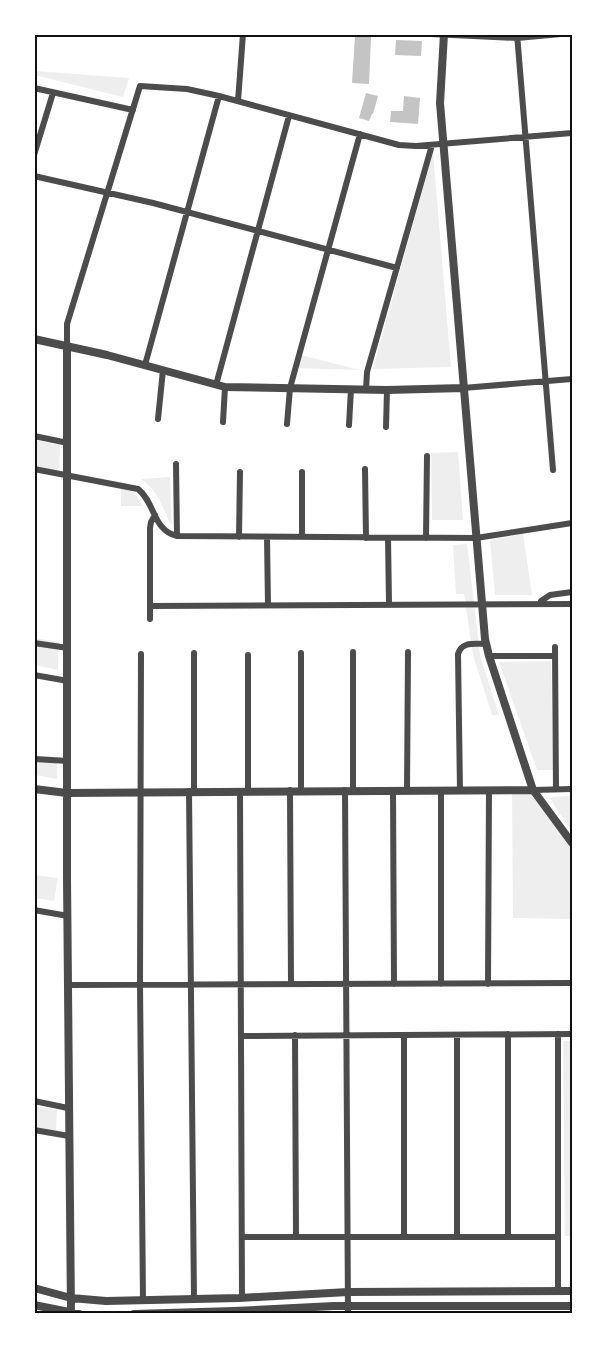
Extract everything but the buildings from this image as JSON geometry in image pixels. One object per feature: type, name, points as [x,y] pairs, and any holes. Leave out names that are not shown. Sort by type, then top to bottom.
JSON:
[{"type":"street","points":[[238,101],[243,34]]},
{"type":"street","points":[[431,34],[517,36],[561,34]]},
{"type":"street","points":[[444,35],[440,95],[443,144],[486,644],[533,790],[573,843]]},
{"type":"street","points":[[517,36],[553,470]]},
{"type":"street","points":[[34,1305],[73,1313],[68,1108],[67,324],[140,86],[187,88],[399,145],[432,145],[573,133]]},
{"type":"street","points":[[34,88],[133,110]]},
{"type":"street","points":[[34,154],[54,93]]},
{"type":"street","points":[[145,365],[219,96]]},
{"type":"street","points":[[223,422],[220,386],[289,116]]},
{"type":"street","points":[[287,424],[290,388],[360,134]]},
{"type":"street","points":[[366,390],[367,372],[432,145]]},
{"type":"street","points":[[34,176],[187,212],[397,268]]},
{"type":"street","points":[[34,339],[67,345],[220,386],[387,390],[463,388],[573,379]]},
{"type":"street","points":[[158,419],[163,370]]},
{"type":"street","points":[[349,426],[351,389]]},
{"type":"street","points":[[386,427],[387,390]]},
{"type":"street","points":[[34,436],[68,443]]},
{"type":"street","points":[[426,538],[427,456]]},
{"type":"street","points":[[176,464],[177,536]]},
{"type":"street","points":[[34,469],[138,489],[146,497],[164,530],[177,536],[476,538],[573,523]]},
{"type":"street","points":[[365,469],[366,538]]},
{"type":"street","points":[[239,537],[240,472]]},
{"type":"street","points":[[302,537],[303,472]]},
{"type":"street","points":[[150,619],[150,528],[155,515]]},
{"type":"street","points":[[267,537],[268,605]]},
{"type":"street","points":[[388,538],[389,604]]},
{"type":"street","points":[[540,604],[546,596],[573,592]]},
{"type":"street","points":[[150,606],[573,604]]},
{"type":"street","points":[[34,643],[68,648]]},
{"type":"street","points":[[460,790],[458,654],[461,647],[466,645],[486,644]]},
{"type":"street","points":[[555,647],[556,789]]},
{"type":"street","points":[[348,1310],[346,984],[354,652]]},
{"type":"street","points":[[406,790],[408,652]]},
{"type":"street","points":[[194,653],[191,791],[194,1300]]},
{"type":"street","points":[[301,653],[301,790]]},
{"type":"street","points":[[141,654],[142,1301]]},
{"type":"street","points":[[242,1298],[241,984],[248,655]]},
{"type":"street","points":[[489,656],[555,656]]},
{"type":"street","points":[[34,675],[68,681]]},
{"type":"street","points":[[34,759],[68,761]]},
{"type":"street","points":[[34,789],[67,793],[573,789]]},
{"type":"street","points":[[290,790],[291,984]]},
{"type":"street","points":[[393,790],[394,984]]},
{"type":"street","points":[[441,790],[441,984]]},
{"type":"street","points":[[489,790],[489,984]]},
{"type":"street","points":[[34,910],[68,916]]},
{"type":"street","points":[[68,985],[573,983]]},
{"type":"street","points":[[508,1034],[508,1237]]},
{"type":"street","points":[[558,1034],[558,1291]]},
{"type":"street","points":[[241,1036],[573,1034]]},
{"type":"street","points":[[295,1035],[296,1237]]},
{"type":"street","points":[[404,1035],[404,1237]]},
{"type":"street","points":[[457,1035],[457,1237]]},
{"type":"street","points":[[34,1101],[68,1108]]},
{"type":"street","points":[[34,1130],[69,1136]]},
{"type":"street","points":[[242,1237],[558,1237]]},
{"type":"street","points":[[34,1288],[71,1298],[106,1301],[194,1300],[348,1292],[573,1291]]},
{"type":"street","points":[[134,1314],[521,1310],[573,1306]]},
{"type":"shaded area","points":[[35,71],[129,78],[123,97],[35,75]]},
{"type":"shaded area","points":[[433,152],[451,367],[373,369]]},
{"type":"shaded area","points":[[301,355],[360,370],[297,368]]},
{"type":"shaded area","points":[[34,440],[60,445],[59,471],[35,466]]},
{"type":"shaded area","points":[[458,452],[463,520],[432,520],[431,453]]},
{"type":"shaded area","points":[[170,477],[172,525],[155,493],[141,479]]},
{"type":"shaded area","points":[[121,489],[135,493],[142,506],[121,506]]},
{"type":"shaded area","points":[[523,534],[532,595],[495,595],[490,540]]},
{"type":"shaded area","points":[[467,544],[480,655],[499,715],[492,715],[473,655],[464,594],[456,594],[453,545]]},
{"type":"shaded area","points":[[34,638],[59,642],[58,670],[35,665]]},
{"type":"shaded area","points":[[551,661],[553,770],[537,770],[499,662]]},
{"type":"shaded area","points":[[34,755],[57,757],[57,779],[35,775]]},
{"type":"shaded area","points":[[512,790],[529,792],[563,837],[572,853],[572,919],[513,918]]},
{"type":"shaded area","points":[[572,796],[572,831],[550,797]]},
{"type":"shaded area","points":[[34,875],[58,878],[54,901],[35,898]]},
{"type":"shaded area","points":[[563,1041],[572,1041],[572,1236],[565,1236]]},
{"type":"shaded area","points":[[34,1106],[57,1110],[56,1133],[35,1129]]}]
